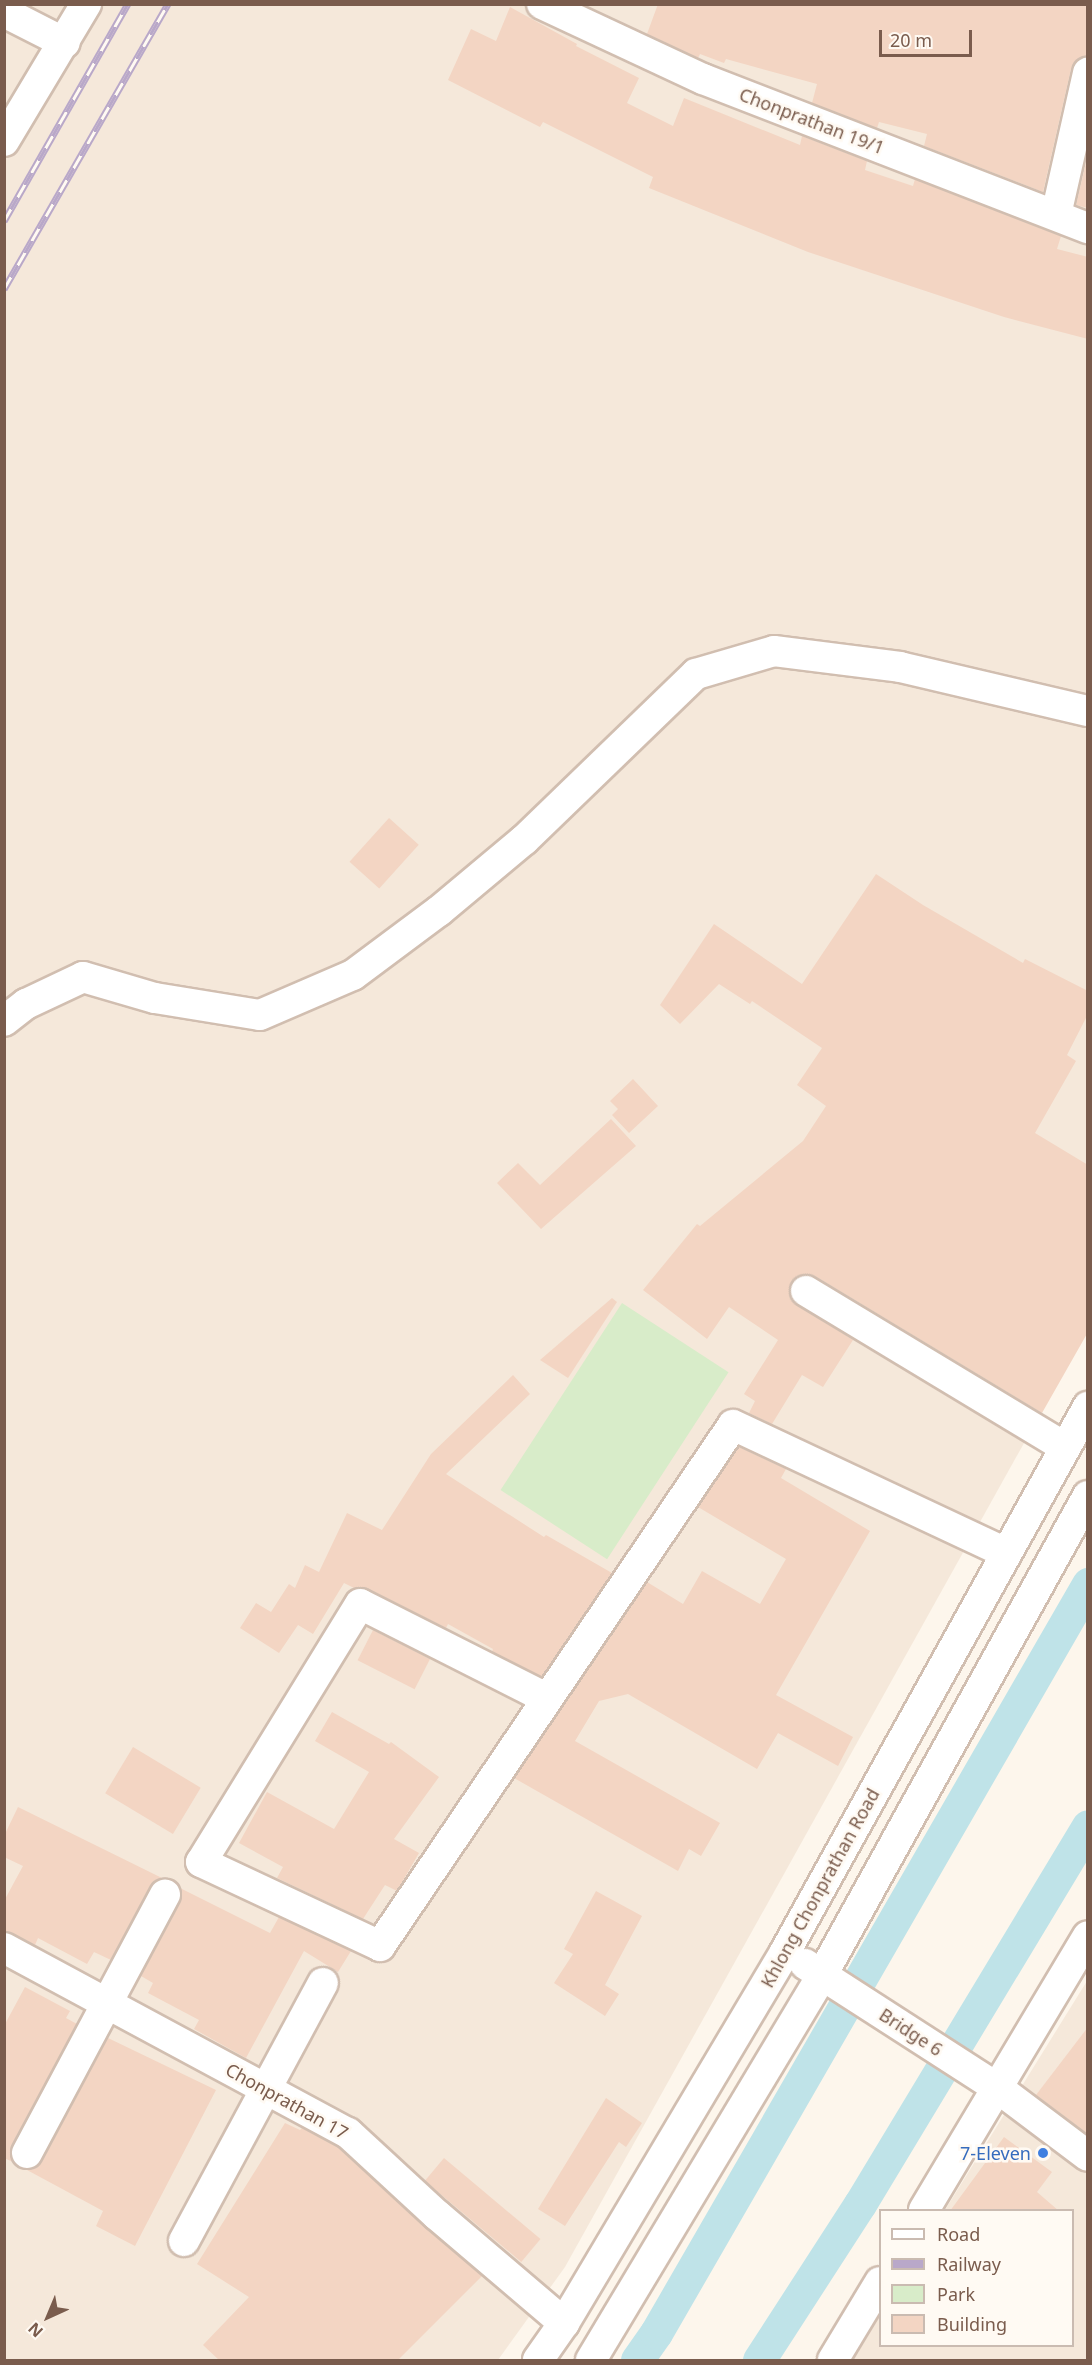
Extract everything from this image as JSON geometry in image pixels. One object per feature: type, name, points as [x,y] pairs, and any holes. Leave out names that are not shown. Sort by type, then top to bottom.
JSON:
[{"type":"street","points":[[4,141],[65,43],[86,4]]},
{"type":"street","name":"Chonprathan 19/1","points":[[542,4],[703,79],[1088,228]]},
{"type":"street","points":[[4,12],[65,43]]},
{"type":"street","points":[[1056,215],[1088,74]]},
{"type":"street","points":[[4,1021],[26,1004],[83,977],[155,998],[260,1015],[353,975],[439,911],[524,840],[696,674],[763,654],[774,651],[900,668],[1088,711]]},
{"type":"street","points":[[806,1291],[1065,1447]]},
{"type":"street","name":"Khlong Chonprathan Road","points":[[538,2361],[564,2323],[785,1952],[1088,1407]]},
{"type":"street","points":[[546,1698],[360,1604],[201,1862],[380,1946],[733,1425],[1006,1553]]},
{"type":"street","points":[[591,2361],[822,1975],[1088,1496]]},
{"type":"street","points":[[27,2153],[165,1895]]},
{"type":"street","points":[[925,2209],[999,2089],[1088,1936]]},
{"type":"street","name":"Chonprathan 17","points":[[4,1948],[348,2133],[437,2215],[564,2323]]},
{"type":"street","name":"Bridge 6","points":[[785,1952],[999,2089],[1088,2156]]},
{"type":"street","points":[[184,2241],[323,1983]]},
{"type":"street","points":[[840,2358],[879,2284]]},
{"type":"shaded area","points":[[5,5],[1087,5],[1087,1330],[565,2267],[498,2360],[5,2360]]},
{"type":"shaded area","points":[[1087,1981],[1087,2360],[852,2360],[879,2316],[879,2347],[1074,2347],[1074,2209],[946,2209]]},
{"type":"green space","points":[[622,1303],[729,1372],[607,1559],[501,1490]]},
{"type":"building","points":[[658,4],[1088,4],[1088,56],[1076,61],[1071,69],[1043,192],[924,146],[927,134],[879,122],[877,128],[812,103],[817,84],[726,59],[724,63],[700,54],[698,58],[647,34]]},
{"type":"building","points":[[510,7],[577,44],[576,46],[639,78],[627,103],[673,126],[684,98],[800,145],[802,136],[867,161],[865,170],[913,186],[915,179],[1061,236],[1057,249],[1088,257],[1088,339],[1004,317],[808,252],[649,188],[653,177],[543,122],[540,127],[448,80],[471,29],[496,41]]},
{"type":"building","points":[[1088,154],[1088,208],[1076,205]]},
{"type":"building","points":[[389,818],[419,845],[379,889],[350,862]]},
{"type":"building","points":[[876,874],[923,905],[1023,963],[1025,959],[1088,991],[1088,1014],[1067,1055],[1076,1061],[1035,1133],[1088,1165],[1088,1332],[1042,1413],[815,1276],[806,1274],[797,1276],[791,1283],[789,1291],[791,1300],[853,1340],[823,1387],[802,1375],[772,1424],[749,1413],[755,1401],[744,1394],[778,1340],[729,1307],[707,1339],[643,1290],[697,1224],[700,1226],[803,1141],[826,1106],[797,1085],[822,1048],[752,1001],[750,1004],[719,984],[680,1024],[660,1005],[714,924],[802,984]]},
{"type":"building","points":[[633,1079],[658,1106],[629,1133],[612,1115],[618,1109],[610,1101]]},
{"type":"building","points":[[611,1119],[636,1146],[541,1229],[497,1183],[518,1163],[540,1185]]},
{"type":"building","points":[[612,1298],[617,1302],[568,1378],[540,1360]]},
{"type":"building","points":[[513,1375],[530,1394],[446,1474],[544,1537],[546,1535],[612,1573],[542,1677],[492,1652],[493,1649],[448,1624],[446,1628],[368,1589],[354,1588],[344,1583],[313,1634],[298,1625],[279,1653],[240,1628],[256,1603],[271,1612],[289,1584],[295,1588],[305,1565],[319,1572],[347,1513],[382,1530],[431,1454]]},
{"type":"building","points":[[739,1447],[786,1469],[781,1478],[870,1531],[776,1695],[853,1737],[838,1766],[778,1733],[757,1769],[628,1694],[599,1701],[575,1741],[720,1823],[701,1856],[689,1849],[678,1871],[514,1778],[647,1582],[683,1604],[702,1571],[760,1604],[786,1559],[698,1507]]},
{"type":"building","points":[[373,1630],[430,1659],[415,1689],[358,1660]]},
{"type":"building","points":[[332,1712],[389,1744],[391,1742],[439,1777],[394,1839],[419,1853],[397,1891],[385,1885],[363,1919],[277,1878],[283,1867],[239,1843],[267,1792],[334,1829],[369,1772],[315,1741]]},
{"type":"building","points":[[133,1747],[201,1788],[173,1834],[105,1793]]},
{"type":"building","points":[[18,1807],[162,1878],[150,1887],[111,1960],[94,1952],[87,1964],[38,1938],[35,1945],[4,1930],[4,1901],[23,1866],[4,1857],[4,1836]]},
{"type":"building","points":[[180,1888],[270,1933],[279,1917],[351,1951],[338,1972],[304,1951],[246,2058],[194,2029],[199,2020],[148,1993],[153,1983],[141,1976],[180,1903]]},
{"type":"building","points":[[596,1891],[642,1916],[605,1985],[619,1994],[605,2016],[554,1983],[573,1954],[564,1949]]},
{"type":"building","points":[[25,1987],[70,2011],[66,2018],[77,2024],[12,2145],[10,2154],[13,2162],[4,2158],[4,2026]]},
{"type":"building","points":[[1088,2027],[1088,2134],[1036,2095]]},
{"type":"building","points":[[108,2038],[216,2090],[135,2246],[96,2226],[103,2211],[27,2170],[36,2168],[42,2161]]},
{"type":"building","points":[[606,2098],[642,2123],[626,2147],[619,2142],[565,2226],[538,2209]]},
{"type":"building","points":[[285,2123],[300,2130],[302,2128],[338,2147],[482,2276],[397,2361],[220,2361],[203,2345],[249,2297],[197,2264]]},
{"type":"building","points":[[1004,2137],[1052,2172],[1037,2192],[1057,2209],[951,2209]]},
{"type":"building","points":[[444,2158],[541,2239],[521,2262],[425,2181]]},
{"type":"waterway","points":[[637,2360],[656,2333],[1088,1584]]},
{"type":"waterway","points":[[759,2360],[860,2204],[1088,1826]]},
{"type":"railway","points":[[4,221],[128,4]]},
{"type":"railway","points":[[4,289],[168,4]]},
{"type":"place","name":"7-Eleven","points":[[1043,2153]]}]
